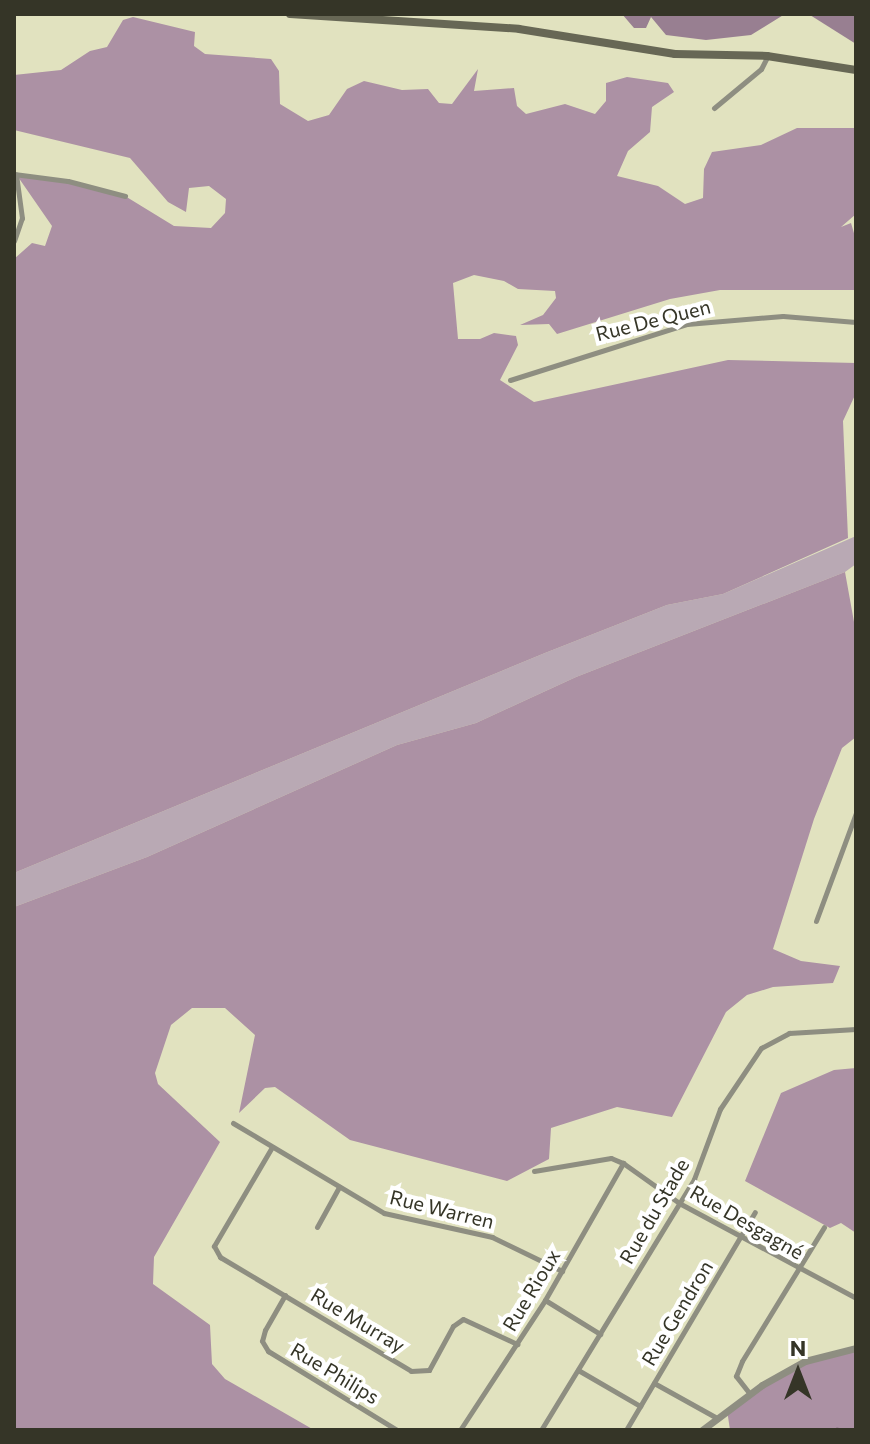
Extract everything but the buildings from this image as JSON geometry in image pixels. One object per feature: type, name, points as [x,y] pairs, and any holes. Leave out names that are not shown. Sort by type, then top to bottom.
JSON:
[{"type":"main road","points":[[290,14],[519,29],[675,54],[767,56],[856,70]]},
{"type":"street","points":[[714,108],[761,69],[767,56]]},
{"type":"street","points":[[14,241],[22,218],[15,174],[125,196]]},
{"type":"street","name":"Rue De Quen","points":[[510,380],[687,324],[783,316],[856,322]]},
{"type":"street","points":[[816,921],[856,813]]},
{"type":"street","name":"Rue du Stade","points":[[541,1430],[679,1203],[720,1109],[761,1048],[789,1033],[856,1029]]},
{"type":"street","name":"Rue Warren","points":[[233,1123],[384,1213],[492,1237],[562,1271]]},
{"type":"street","name":"Rue Murray","points":[[272,1147],[214,1246],[220,1257],[411,1371],[429,1370],[453,1326],[463,1319],[517,1344]]},
{"type":"street","points":[[534,1171],[611,1158],[623,1163]]},
{"type":"street","name":"Rue Desgagné","points":[[623,1163],[679,1203],[797,1270],[856,1298]]},
{"type":"street","name":"Rue Rioux","points":[[460,1430],[545,1300],[623,1163]]},
{"type":"street","points":[[317,1227],[339,1187]]},
{"type":"street","name":"Rue Gendron","points":[[626,1430],[755,1212]]},
{"type":"street","points":[[750,1394],[736,1376],[742,1361],[824,1227]]},
{"type":"street","name":"Rue Philips","points":[[285,1295],[265,1330],[262,1341],[268,1351],[397,1430]]},
{"type":"street","points":[[545,1300],[600,1334]]},
{"type":"street","points":[[702,1430],[715,1417],[805,1361],[856,1348]]},
{"type":"street","points":[[578,1370],[640,1406]]},
{"type":"street","points":[[654,1383],[715,1417]]},
{"type":"shaded area","points":[[622,14],[785,14],[751,35],[706,40],[666,35],[651,17],[646,28],[634,28]]},
{"type":"shaded area","points":[[811,14],[856,14],[856,44],[810,15]]},
{"type":"shaded area","points":[[133,17],[195,32],[194,46],[205,54],[271,59],[279,71],[280,104],[308,121],[329,115],[347,89],[364,81],[402,90],[428,89],[439,103],[452,104],[478,69],[474,91],[514,88],[517,106],[526,114],[565,104],[595,114],[606,101],[606,83],[627,77],[668,83],[674,92],[652,107],[650,132],[628,151],[617,176],[658,186],[685,204],[703,198],[704,169],[712,152],[761,145],[797,128],[856,128],[856,214],[841,227],[851,223],[856,240],[856,290],[720,290],[670,299],[557,334],[549,324],[520,325],[543,315],[556,298],[555,291],[518,289],[504,281],[474,275],[453,283],[458,339],[480,339],[494,333],[516,336],[518,345],[500,380],[534,402],[728,360],[856,363],[856,393],[843,421],[848,538],[723,594],[667,605],[545,653],[14,873],[14,259],[32,243],[45,246],[52,226],[16,174],[68,181],[125,196],[174,226],[211,228],[225,213],[226,199],[209,186],[189,188],[186,212],[168,202],[130,158],[14,130],[14,75],[61,70],[90,51],[107,47],[123,20]]},
{"type":"shaded area","points":[[856,536],[856,564],[845,572],[576,677],[476,723],[397,745],[147,857],[14,907],[14,873],[545,653],[667,605],[723,594]]},
{"type":"shaded area","points":[[845,572],[856,633],[856,737],[842,748],[814,819],[773,949],[801,961],[840,966],[833,983],[773,987],[747,995],[726,1012],[672,1117],[617,1107],[551,1128],[549,1159],[507,1181],[350,1140],[275,1087],[265,1088],[239,1113],[255,1035],[225,1008],[192,1008],[171,1025],[155,1073],[158,1084],[220,1142],[154,1257],[153,1284],[210,1325],[212,1364],[225,1379],[314,1430],[14,1430],[14,907],[147,857],[397,745],[476,723],[576,677]]},
{"type":"shaded area","points":[[856,1068],[856,1233],[841,1223],[830,1228],[745,1181],[781,1093],[834,1070]]},
{"type":"shaded area","points":[[856,1346],[856,1430],[730,1430],[727,1410],[805,1361]]},
{"type":"waterway","points":[[837,1428],[841,1430]]}]
